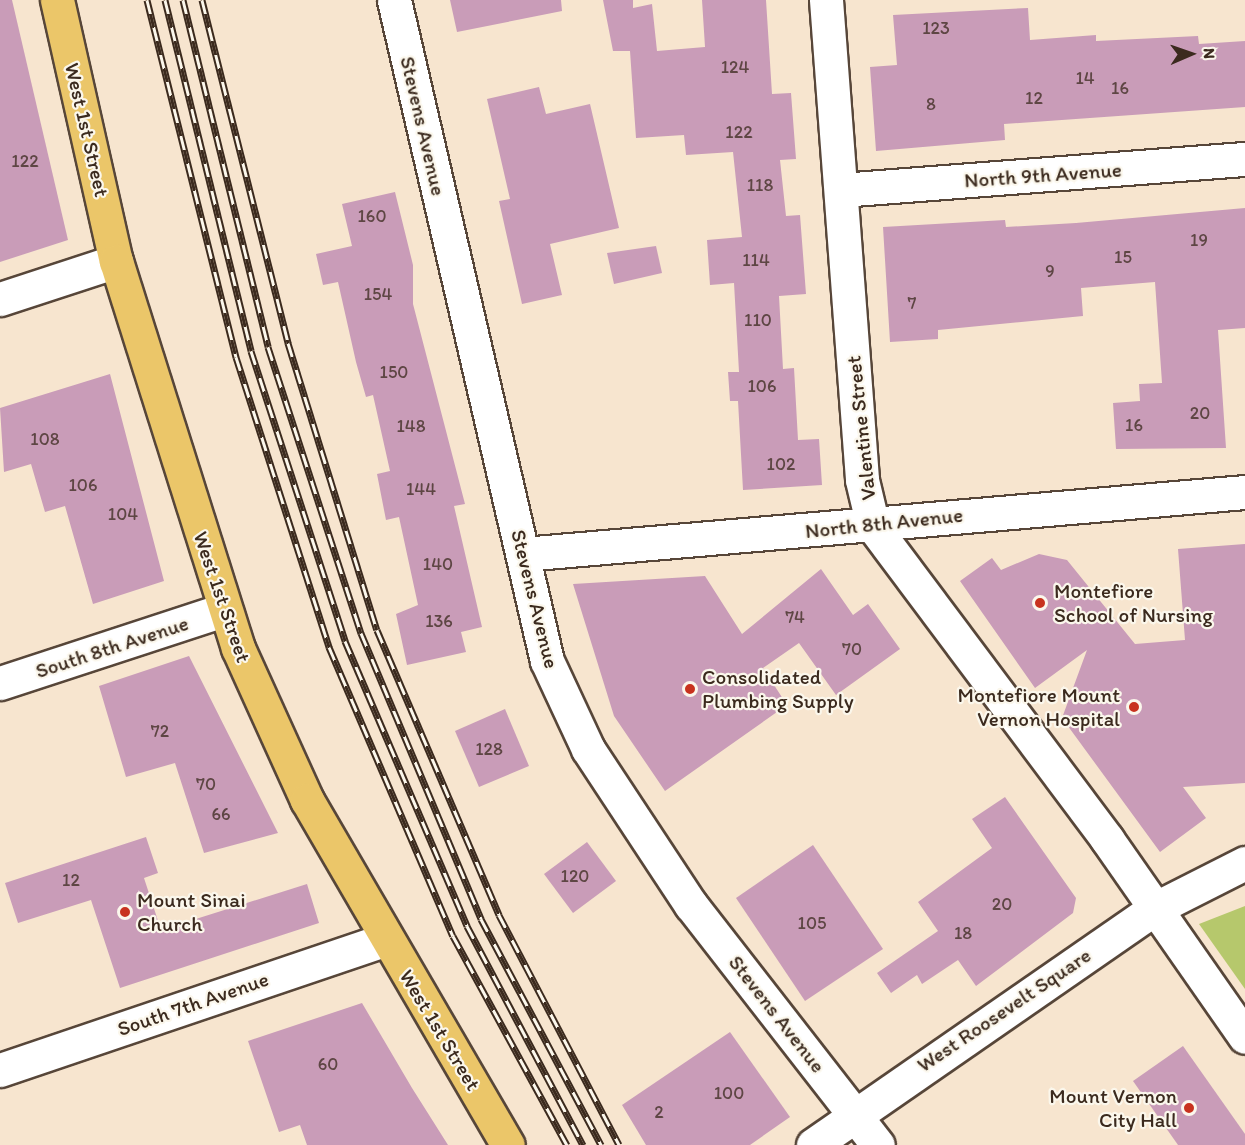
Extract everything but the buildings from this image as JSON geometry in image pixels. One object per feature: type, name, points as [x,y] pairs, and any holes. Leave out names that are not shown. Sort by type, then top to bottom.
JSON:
[{"type":"main road","name":"West 1st Street","points":[[57,0],[116,261],[224,610],[307,800],[508,1145]]},
{"type":"street","name":"Stevens Avenue","points":[[394,0],[547,661],[588,749],[691,905],[878,1145]]},
{"type":"street","name":"Valentine Street","points":[[826,0],[862,480],[873,526],[1245,1037]]},
{"type":"street","name":"North 9th Avenue","points":[[841,190],[1245,159]]},
{"type":"street","points":[[0,299],[116,261]]},
{"type":"street","name":"North 8th Avenue","points":[[523,554],[873,526],[1040,506],[1245,492]]},
{"type":"street","name":"South 8th Avenue","points":[[0,683],[224,610]]},
{"type":"street","name":"West Roosevelt Square","points":[[813,1145],[854,1112],[1154,909],[1245,863]]},
{"type":"street","name":"South 7th Avenue","points":[[0,1070],[386,939]]},
{"type":"green space","points":[[1245,906],[1245,989],[1199,924]]},
{"type":"railway","points":[[147,0],[236,357],[329,647],[453,936],[567,1145]]},
{"type":"railway","points":[[165,0],[251,351],[345,641],[467,926],[583,1145]]},
{"type":"railway","points":[[183,0],[268,347],[361,633],[481,919],[601,1145]]},
{"type":"railway","points":[[202,0],[288,343],[377,630],[499,915],[619,1145]]},
{"type":"place","name":"Montefiore School of Nursing","points":[[1040,603]]},
{"type":"place","name":"Consolidated Plumbing Supply","points":[[690,689]]},
{"type":"place","name":"Montefiore Mount Vernon Hospital","points":[[1134,707]]},
{"type":"place","name":"Mount Sinai Church","points":[[125,912]]},
{"type":"place","name":"Mount Vernon City Hall","points":[[1189,1108]]}]
